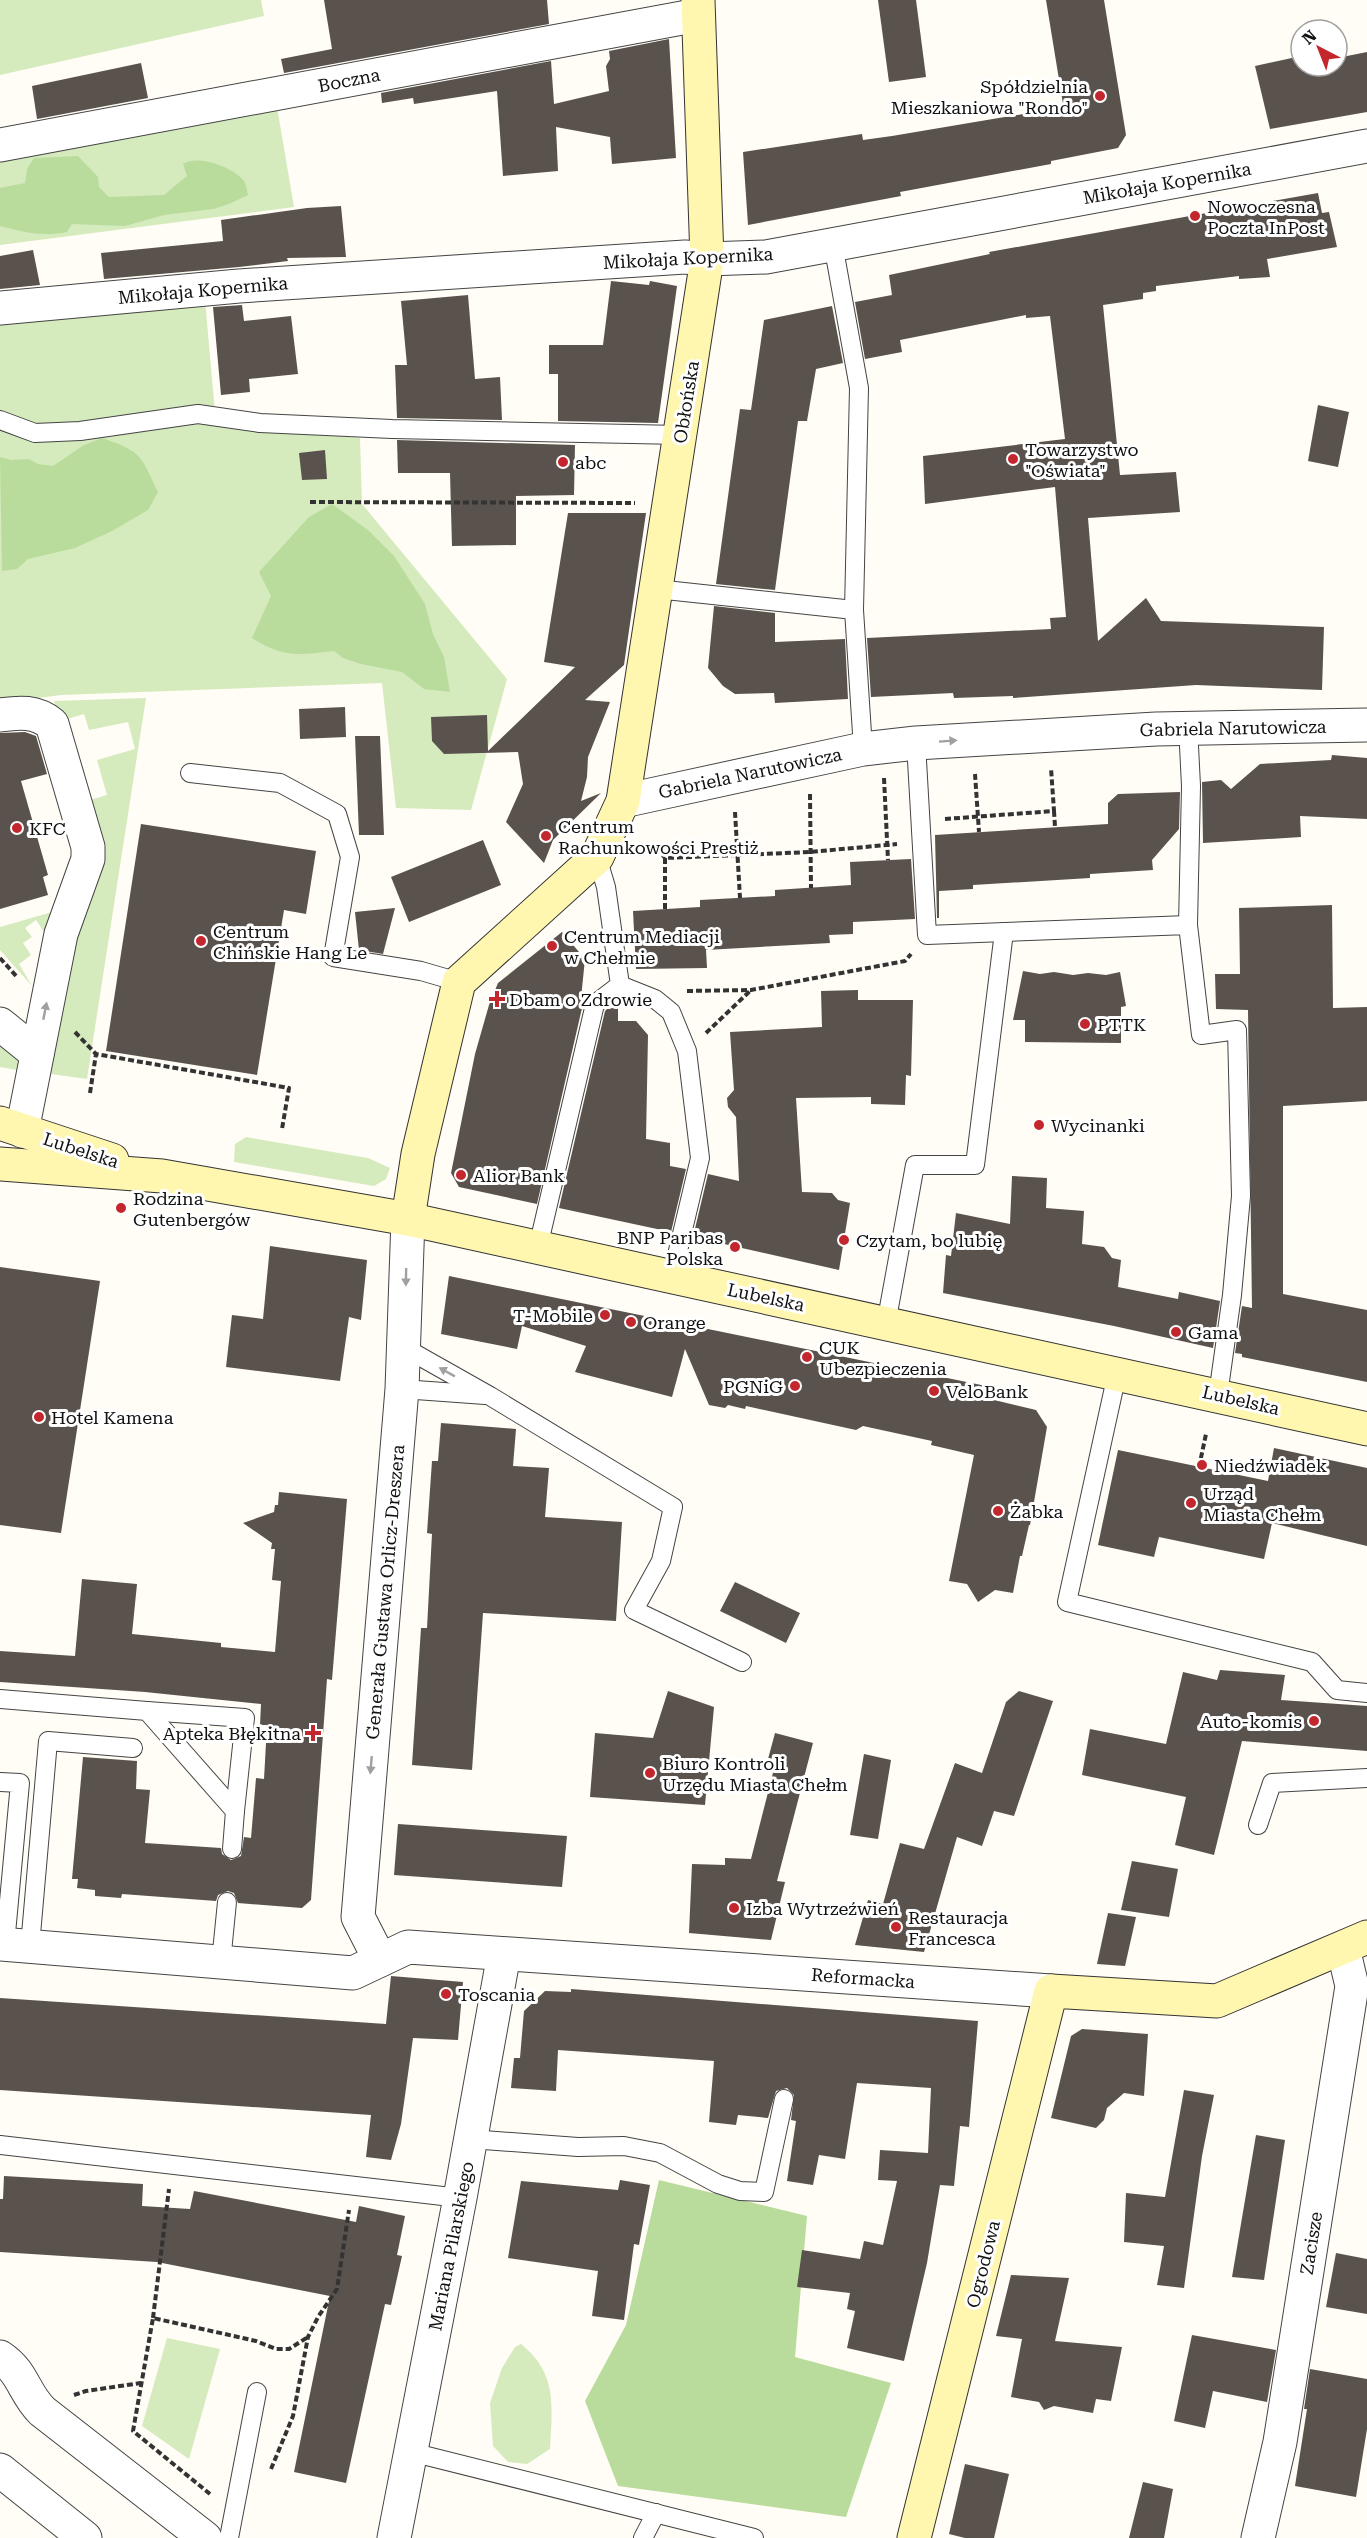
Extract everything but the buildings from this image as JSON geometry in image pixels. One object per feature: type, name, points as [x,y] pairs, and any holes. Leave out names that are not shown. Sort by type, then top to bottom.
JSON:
[{"type":"street","name":"Boczna","points":[[0,145],[698,8]]},
{"type":"street","name":"Obłońska","points":[[623,801],[707,259],[698,8]]},
{"type":"street","name":"Mikołaja Kopernika","points":[[0,308],[239,286],[685,257],[707,259],[766,257],[1367,146]]},
{"type":"street","points":[[0,715],[33,714],[44,717],[52,724],[88,847],[88,859],[61,934],[37,1054],[11,1127]]},
{"type":"street","name":"Gabriela Narutowicza","points":[[623,801],[874,760],[916,743],[1156,729],[1367,726]]},
{"type":"street","points":[[408,1219],[418,1154],[459,982],[597,857],[623,801]]},
{"type":"street","points":[[0,1024],[37,1054]]},
{"type":"street","name":"Lubelska","points":[[11,1127],[162,1176]]},
{"type":"street","name":"Lubelska","points":[[0,1164],[162,1176],[408,1219],[1367,1429]]},
{"type":"street","name":"Lubelska","points":[[0,1177],[51,1168]]},
{"type":"street","name":"Generała Gustawa Orlicz-Dreszera","points":[[366,1967],[358,1917],[405,1348],[408,1219]]},
{"type":"street","name":"Reformacka","points":[[366,1967],[408,1947],[1217,2001],[1355,1942]]},
{"type":"street","name":"Zacisze","points":[[1258,2538],[1280,2442],[1352,1986],[1355,1942]]},
{"type":"street","points":[[12,1945],[222,1962],[366,1967]]},
{"type":"street","name":"Mariana Pilarskiego","points":[[394,2538],[460,2198],[504,1954]]},
{"type":"street","name":"Ogrodowa","points":[[914,2538],[1051,1990]]},
{"type":"street","points":[[0,2356],[15,2368],[34,2403],[42,2411],[206,2538]]},
{"type":"street","points":[[0,2469],[85,2538]]},
{"type":"lane","points":[[833,244],[859,388],[854,610],[874,760]]},
{"type":"lane","points":[[0,420],[35,433],[80,431],[198,414],[260,423],[392,429],[681,435]]},
{"type":"lane","points":[[656,589],[854,610]]},
{"type":"lane","points":[[0,727],[33,725],[41,729],[45,736],[83,872]]},
{"type":"lane","points":[[916,743],[927,935],[1188,925]]},
{"type":"lane","points":[[1189,746],[1191,786],[1188,925],[1201,1035],[1237,1030],[1241,1196],[1232,1295],[1218,1395]]},
{"type":"lane","points":[[190,773],[280,783],[337,814],[350,856],[333,957],[421,971],[459,982]]},
{"type":"lane","points":[[597,857],[606,887],[620,985]]},
{"type":"lane","points":[[886,1324],[915,1165],[975,1165],[1004,933]]},
{"type":"lane","points":[[620,985],[655,999],[670,1012],[687,1051],[700,1158],[672,1276]]},
{"type":"lane","points":[[538,1247],[595,1004],[620,985]]},
{"type":"lane","points":[[405,1348],[490,1396],[673,1507],[661,1560],[634,1610],[742,1662]]},
{"type":"lane","points":[[1117,1374],[1067,1602],[1312,1662],[1337,1690],[1367,1693]]},
{"type":"lane","points":[[402,1389],[490,1396]]},
{"type":"lane","points":[[0,1699],[246,1718],[232,1849]]},
{"type":"lane","points":[[147,1711],[235,1811]]},
{"type":"lane","points":[[12,1945],[48,1741],[133,1748]]},
{"type":"lane","points":[[1258,1825],[1272,1783],[1367,1778]]},
{"type":"lane","points":[[0,1782],[20,1783],[12,1945]]},
{"type":"lane","points":[[222,1962],[227,1902]]},
{"type":"lane","points":[[470,2139],[578,2147],[624,2146],[660,2153],[718,2184],[740,2191],[764,2192],[784,2099]]},
{"type":"lane","points":[[0,2145],[460,2198]]},
{"type":"lane","points":[[229,2538],[257,2392]]},
{"type":"lane","points":[[411,2452],[754,2538]]},
{"type":"lane","points":[[643,2538],[656,2513]]},
{"type":"path","points":[[310,502],[669,503]]},
{"type":"path","points":[[874,760],[888,844],[888,860]]},
{"type":"path","points":[[1051,764],[1055,827]]},
{"type":"path","points":[[974,767],[979,832]]},
{"type":"path","points":[[810,790],[811,888]]},
{"type":"path","points":[[735,805],[740,898]]},
{"type":"path","points":[[920,821],[1054,811]]},
{"type":"path","points":[[665,858],[810,852],[922,842]]},
{"type":"path","points":[[657,848],[665,858],[664,909]]},
{"type":"path","points":[[655,999],[666,992],[751,990],[905,961],[927,935]]},
{"type":"path","points":[[687,1051],[751,990]]},
{"type":"path","points":[[90,1094],[96,1054],[289,1088],[282,1129]]},
{"type":"path","points":[[1199,1467],[1206,1434]]},
{"type":"path","points":[[170,2179],[153,2318],[134,2431],[233,2512]]},
{"type":"path","points":[[270,2471],[293,2416],[308,2337],[337,2289],[349,2208]]},
{"type":"path","points":[[153,2318],[256,2341],[276,2349],[289,2349],[308,2337]]},
{"type":"green space","points":[[0,0],[261,0],[264,16],[0,75]]},
{"type":"green space","points":[[277,107],[294,207],[0,245],[0,156]]},
{"type":"green space","points":[[78,156],[98,177],[99,187],[109,197],[164,195],[187,176],[183,164],[197,160],[215,163],[232,171],[244,181],[248,195],[213,209],[164,215],[125,226],[72,224],[67,232],[42,234],[0,226],[0,188],[25,183],[27,169],[34,158]]},
{"type":"green space","points":[[205,300],[216,424],[360,438],[362,504],[507,679],[471,810],[396,808],[382,683],[61,695],[0,703],[0,320]]},
{"type":"green space","points":[[102,438],[133,451],[143,462],[158,492],[148,510],[112,531],[75,548],[28,559],[17,569],[2,571],[0,457],[11,460],[29,459],[38,464],[53,466],[84,445]]},
{"type":"green space","points":[[332,504],[368,530],[394,556],[425,604],[433,634],[444,657],[450,692],[424,689],[402,672],[361,664],[343,658],[334,651],[292,654],[273,649],[252,638],[271,596],[259,572],[309,517]]},
{"type":"green space","points":[[146,698],[87,1079],[44,1073],[83,802],[107,795],[97,760],[135,749],[128,722],[89,730],[84,714],[60,721],[54,701]]},
{"type":"green space","points":[[59,910],[52,944],[36,920],[25,928],[32,937],[23,943],[31,955],[19,964],[32,986],[0,950],[0,927]]},
{"type":"green space","points":[[0,1038],[19,1060],[17,1070],[0,1067]]},
{"type":"green space","points":[[246,1137],[368,1158],[390,1168],[386,1179],[374,1186],[234,1162],[235,1144]]},
{"type":"green space","points":[[659,2180],[807,2216],[795,2357],[891,2383],[846,2517],[618,2486],[585,2401],[626,2325]]},
{"type":"green space","points":[[167,2338],[220,2349],[189,2459],[142,2426]]},
{"type":"green space","points":[[521,2344],[533,2355],[547,2379],[552,2419],[550,2449],[527,2464],[508,2462],[493,2446],[490,2403],[502,2368],[515,2347]]},
{"type":"place","name":"Spółdzielnia Mieszkaniowa \"Rondo\"","points":[[1100,96]]},
{"type":"place","name":"Nowoczesna Poczta InPost","points":[[1195,216]]},
{"type":"place","name":"Towarzystwo \"Oświata\"","points":[[1013,459]]},
{"type":"place","name":"abc","points":[[563,462]]},
{"type":"place","name":"KFC","points":[[17,828]]},
{"type":"place","name":"Centrum Rachunkowości Prestiż","points":[[546,836]]},
{"type":"place","name":"Centrum Chińskie Hang Le","points":[[201,941]]},
{"type":"place","name":"Centrum Mediacji w Chełmie","points":[[552,946]]},
{"type":"place","name":"Dbam o Zdrowie","points":[[497,999]]},
{"type":"place","name":"PTTK","points":[[1085,1024]]},
{"type":"place","name":"Wycinanki","points":[[1039,1125]]},
{"type":"place","name":"Alior Bank","points":[[461,1175]]},
{"type":"place","name":"Rodzina Gutenbergów","points":[[121,1208]]},
{"type":"place","name":"Czytam, bo lubię","points":[[844,1240]]},
{"type":"place","name":"BNP Paribas Polska","points":[[735,1247]]},
{"type":"place","name":"T-Mobile","points":[[605,1315]]},
{"type":"place","name":"Orange","points":[[631,1322]]},
{"type":"place","name":"Gama","points":[[1176,1332]]},
{"type":"place","name":"CUK Ubezpieczenia","points":[[807,1357]]},
{"type":"place","name":"PGNiG","points":[[795,1386]]},
{"type":"place","name":"VeloBank","points":[[934,1391]]},
{"type":"place","name":"Hotel Kamena","points":[[39,1417]]},
{"type":"place","name":"Niedźwiadek","points":[[1202,1465]]},
{"type":"place","name":"Urząd Miasta Chełm","points":[[1191,1503]]},
{"type":"place","name":"Żabka","points":[[998,1511]]},
{"type":"place","name":"Auto-komis","points":[[1314,1721]]},
{"type":"place","name":"Apteka Błękitna","points":[[313,1733]]},
{"type":"place","name":"Biuro Kontroli Urzędu Miasta Chełm","points":[[650,1773]]},
{"type":"place","name":"Izba Wytrzeźwień","points":[[734,1908]]},
{"type":"place","name":"Restauracja Francesca","points":[[896,1927]]},
{"type":"place","name":"Toscania","points":[[446,1994]]}]
